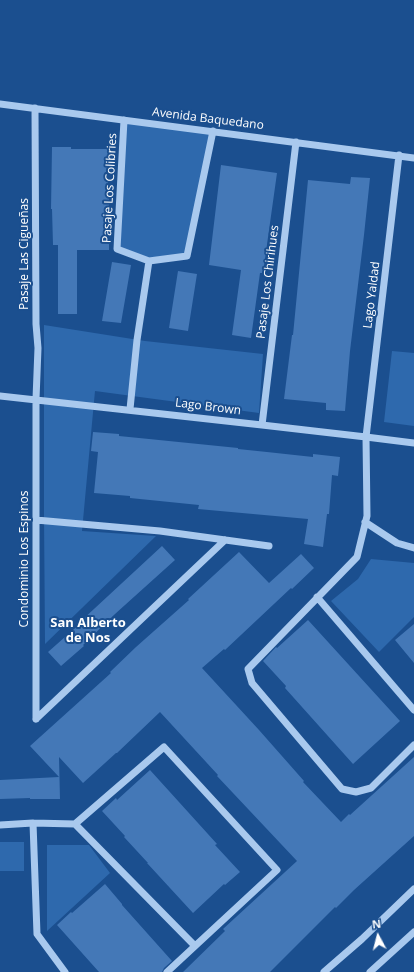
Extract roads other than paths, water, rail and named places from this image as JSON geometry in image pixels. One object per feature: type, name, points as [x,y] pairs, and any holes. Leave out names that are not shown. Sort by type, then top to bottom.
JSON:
[{"type":"street","name":"Avenida Baquedano","points":[[0,104],[414,158]]},
{"type":"street","name":"Pasaje Las Cigueñas","points":[[35,108],[36,324],[38,348],[36,399]]},
{"type":"street","name":"Pasaje Los Colibries","points":[[124,120],[117,249],[149,261],[187,256],[213,131]]},
{"type":"street","name":"Pasaje Los Chirihues","points":[[262,425],[296,142]]},
{"type":"street","name":"Lago Yaldad","points":[[399,156],[366,437],[366,516],[357,557],[248,669],[252,683],[342,789],[356,792],[370,788],[414,745]]},
{"type":"street","points":[[130,410],[149,261]]},
{"type":"street","name":"Lago Brown","points":[[0,396],[414,443]]},
{"type":"street","name":"Condominio Los Espinos","points":[[36,399],[36,719],[225,540]]},
{"type":"street","points":[[36,520],[160,531],[269,546]]},
{"type":"street","points":[[365,522],[398,543],[414,548]]},
{"type":"street","points":[[317,597],[414,710]]},
{"type":"street","points":[[0,824],[75,824],[164,747],[277,870],[167,972]]},
{"type":"street","points":[[33,823],[37,934],[65,972]]},
{"type":"street","points":[[75,824],[195,946]]},
{"type":"street","points":[[324,972],[362,939],[414,889]]},
{"type":"street","points":[[370,972],[414,932]]},
{"type":"district","name":"San Alberto de Nos","points":[[88,630]]}]
